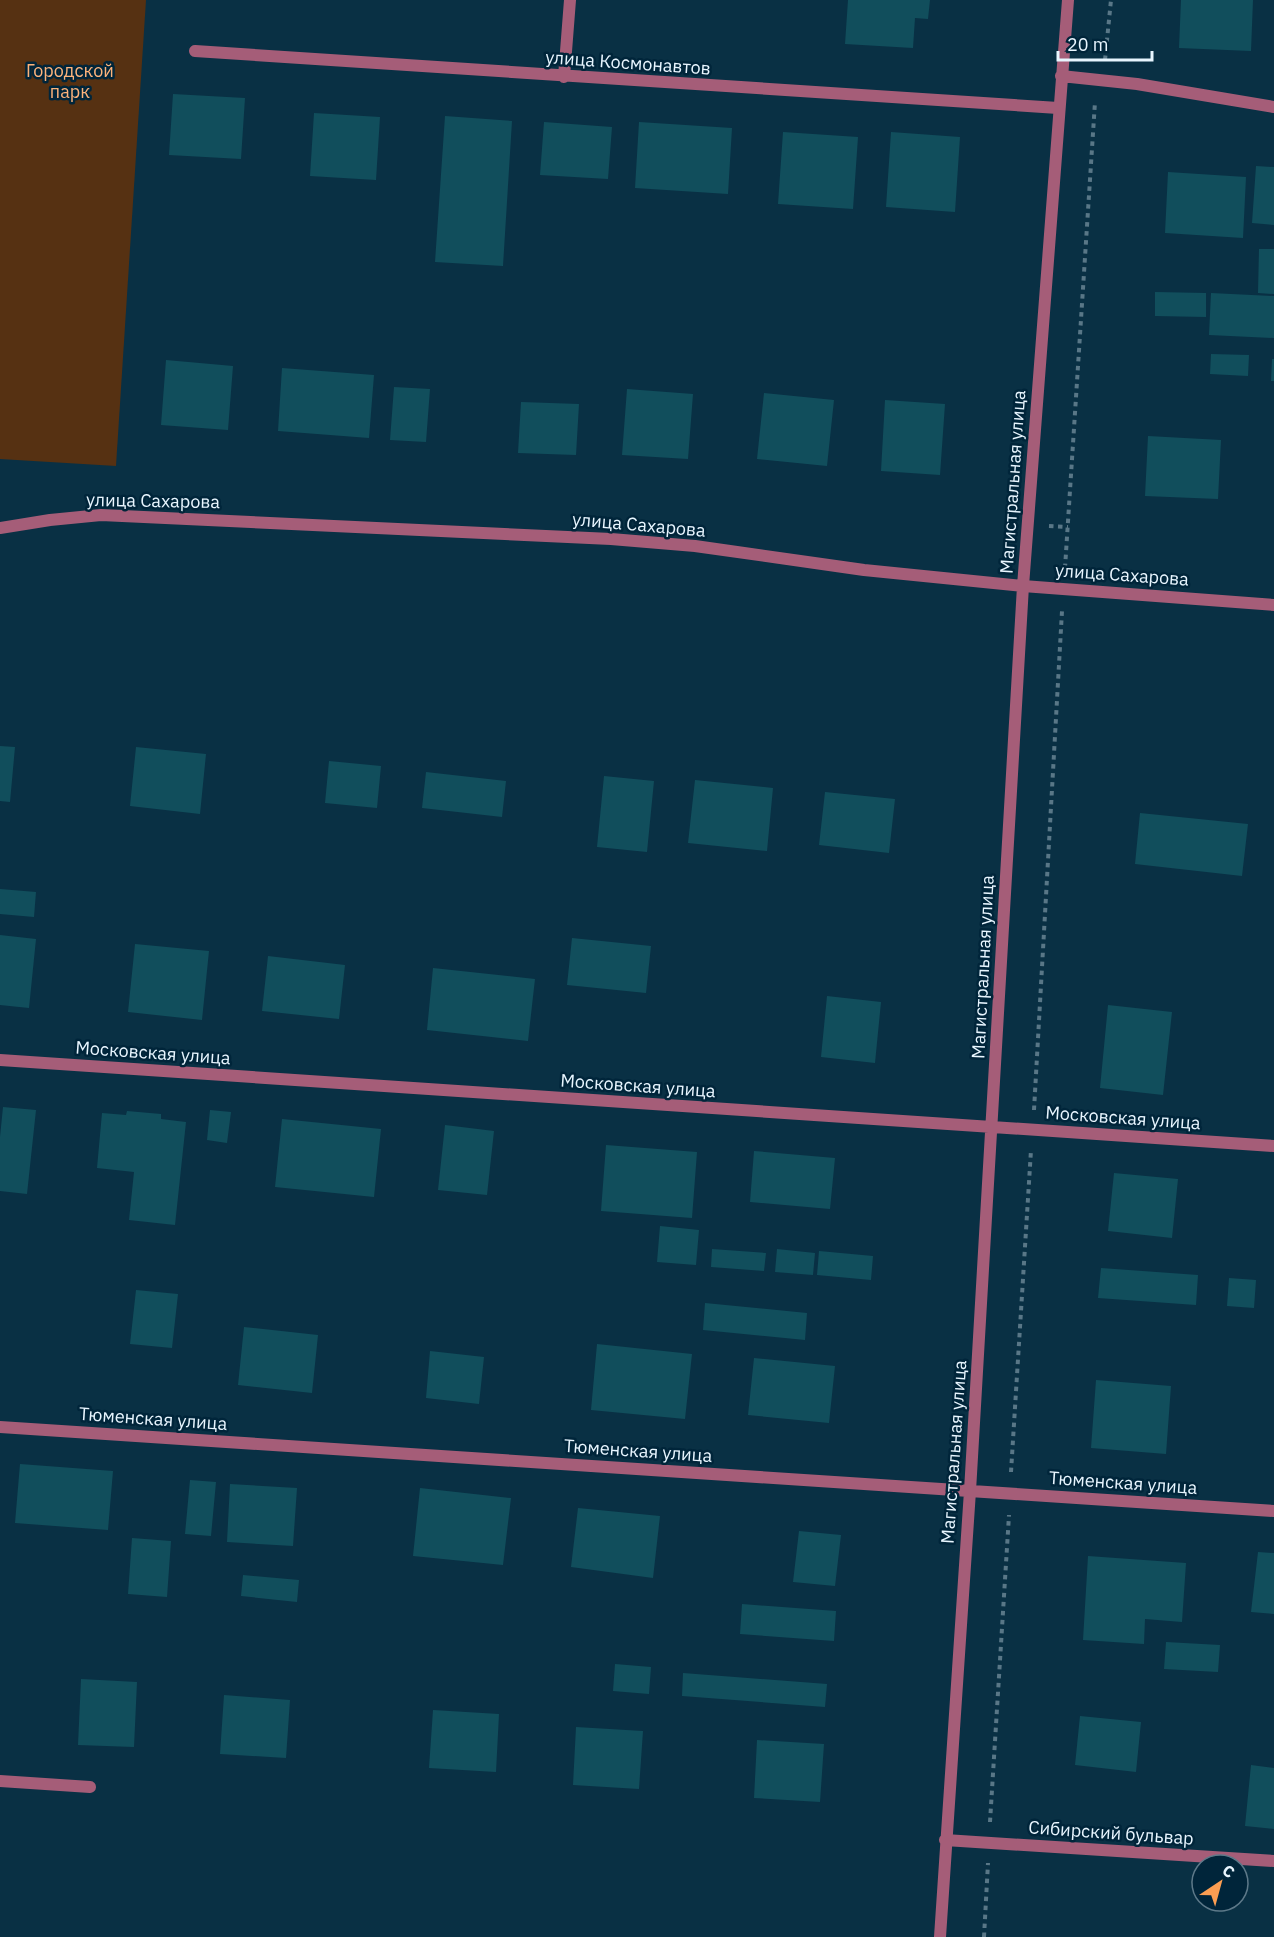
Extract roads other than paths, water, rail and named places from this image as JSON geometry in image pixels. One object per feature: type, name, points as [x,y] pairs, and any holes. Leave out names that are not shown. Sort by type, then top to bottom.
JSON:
[{"type":"street","points":[[564,77],[570,0]]},
{"type":"street","name":"Магистральная улица","points":[[940,1937],[970,1491],[1023,586],[1068,0]]},
{"type":"street","name":"улица Космонавтов","points":[[195,51],[1058,108]]},
{"type":"street","points":[[1061,76],[1137,84],[1274,107]]},
{"type":"street","name":"улица Сахарова","points":[[0,528],[101,515],[611,539],[694,546],[864,570],[1023,586],[1274,605]]},
{"type":"street","name":"Московская улица","points":[[0,1060],[1274,1146]]},
{"type":"street","name":"Тюменская улица","points":[[0,1427],[1274,1511]]},
{"type":"street","points":[[0,1781],[90,1787]]},
{"type":"street","name":"Сибирский бульвар","points":[[945,1840],[1274,1861]]},
{"type":"park label","name":"Городской парк","points":[[70,82]]}]
